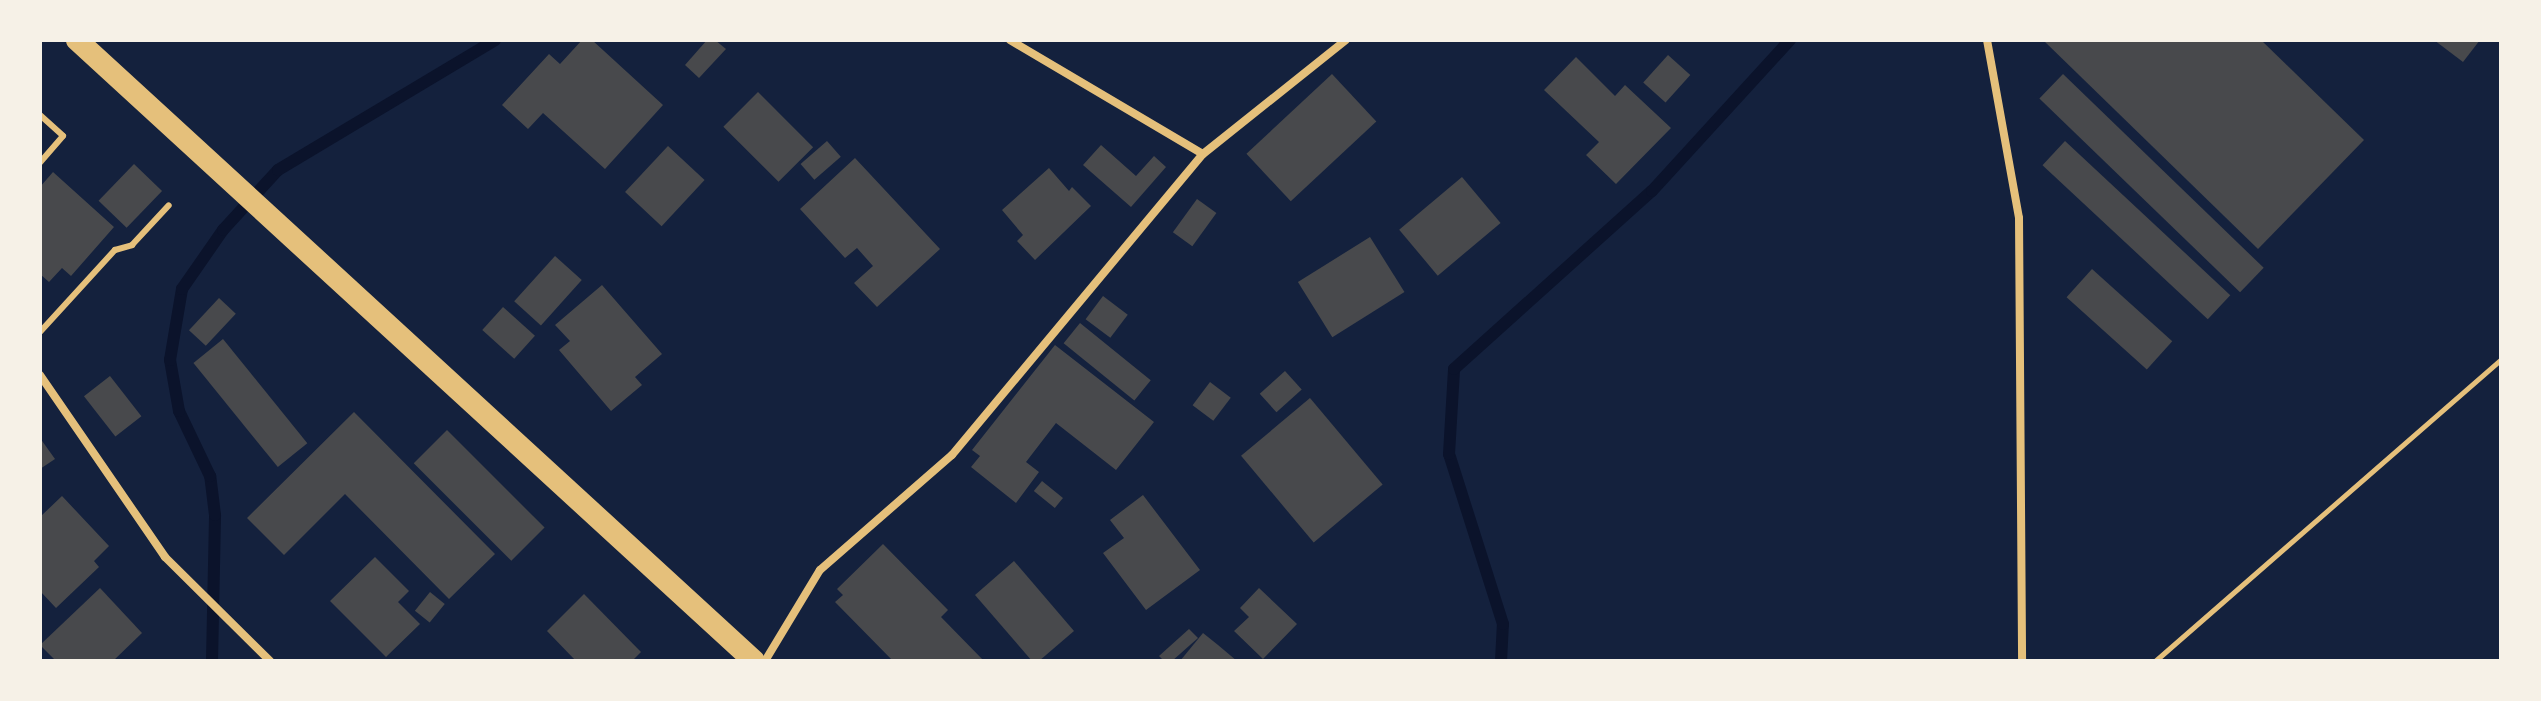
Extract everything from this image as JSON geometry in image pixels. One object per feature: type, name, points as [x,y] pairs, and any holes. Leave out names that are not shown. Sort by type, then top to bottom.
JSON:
[{"type":"highway","points":[[77,40],[754,661]]},
{"type":"street","points":[[1010,40],[1203,154]]},
{"type":"street","points":[[765,661],[820,570],[952,455],[1203,154],[1346,40]]},
{"type":"street","points":[[1987,40],[2019,218],[2022,661]]},
{"type":"street","points":[[40,375],[165,557],[270,661]]},
{"type":"lane","points":[[40,115],[63,136],[40,162]]},
{"type":"lane","points":[[40,332],[115,250],[132,245],[169,205]]},
{"type":"path","points":[[2155,661],[2501,359]]},
{"type":"building","points":[[582,40],[592,40],[663,105],[605,169],[543,113],[528,129],[502,105],[549,54],[560,64]]},
{"type":"building","points":[[707,40],[715,40],[726,49],[699,78],[685,65]]},
{"type":"building","points":[[2043,40],[2261,40],[2364,140],[2258,249]]},
{"type":"building","points":[[2434,40],[2480,40],[2463,62]]},
{"type":"building","points":[[1668,55],[1690,75],[1666,103],[1643,82]]},
{"type":"building","points":[[1576,57],[1615,96],[1625,85],[1671,128],[1616,184],[1586,155],[1599,142],[1544,90]]},
{"type":"building","points":[[1332,74],[1376,122],[1291,201],[1246,154]]},
{"type":"building","points":[[2063,74],[2264,268],[2240,292],[2039,98]]},
{"type":"building","points":[[758,92],[813,147],[779,182],[723,127]]},
{"type":"building","points":[[827,141],[841,157],[814,180],[801,164]]},
{"type":"building","points":[[2065,141],[2230,295],[2208,319],[2042,165]]},
{"type":"building","points":[[1101,145],[1136,176],[1154,156],[1166,167],[1131,207],[1083,165]]},
{"type":"building","points":[[668,146],[705,180],[662,226],[625,192]]},
{"type":"building","points":[[855,158],[940,249],[877,307],[854,283],[873,266],[857,248],[845,258],[800,209]]},
{"type":"building","points":[[134,164],[162,191],[127,228],[99,201]]},
{"type":"building","points":[[1049,168],[1069,191],[1072,187],[1091,206],[1035,260],[1017,241],[1023,235],[1002,210]]},
{"type":"building","points":[[53,172],[114,227],[71,276],[62,268],[49,282],[40,274],[40,187]]},
{"type":"building","points":[[1462,177],[1501,223],[1438,276],[1399,230]]},
{"type":"building","points":[[1197,199],[1216,213],[1192,246],[1173,232]]},
{"type":"building","points":[[1370,237],[1404,292],[1332,337],[1298,282]]},
{"type":"building","points":[[555,256],[582,280],[541,325],[514,301]]},
{"type":"building","points":[[2092,269],[2172,341],[2147,370],[2067,297]]},
{"type":"building","points":[[602,285],[662,354],[635,377],[642,385],[611,411],[559,350],[570,341],[555,325]]},
{"type":"building","points":[[1103,296],[1128,315],[1110,338],[1086,319]]},
{"type":"building","points":[[219,298],[236,314],[206,346],[189,330]]},
{"type":"building","points":[[503,307],[535,336],[514,359],[482,330]]},
{"type":"building","points":[[1080,323],[1151,380],[1134,400],[1064,343]]},
{"type":"building","points":[[223,339],[307,443],[278,467],[193,363]]},
{"type":"building","points":[[1055,345],[1154,422],[1116,470],[1056,423],[1026,462],[1039,472],[1016,503],[971,467],[980,456],[972,450]]},
{"type":"building","points":[[1285,371],[1302,390],[1276,412],[1260,394]]},
{"type":"building","points":[[110,376],[141,416],[115,437],[84,396]]},
{"type":"building","points":[[1210,382],[1231,398],[1213,421],[1193,405]]},
{"type":"building","points":[[1310,398],[1383,485],[1314,542],[1241,456]]},
{"type":"building","points":[[354,412],[495,554],[449,599],[345,494],[284,555],[247,518]]},
{"type":"building","points":[[447,430],[545,528],[511,561],[414,463]]},
{"type":"building","points":[[40,438],[55,459],[40,469]]},
{"type":"building","points":[[1042,481],[1063,498],[1055,508],[1034,491]]},
{"type":"building","points":[[1143,495],[1200,570],[1146,610],[1103,553],[1124,538],[1110,520]]},
{"type":"building","points":[[62,496],[109,546],[94,561],[99,567],[56,608],[40,591],[40,517]]},
{"type":"building","points":[[883,544],[948,610],[941,617],[984,661],[893,661],[835,602],[843,595],[837,589]]},
{"type":"building","points":[[375,557],[409,591],[398,602],[420,624],[386,657],[330,601]]},
{"type":"building","points":[[1014,561],[1074,631],[1039,661],[1032,661],[975,595]]},
{"type":"building","points":[[100,588],[142,633],[113,661],[56,661],[40,645]]},
{"type":"building","points":[[1259,588],[1297,624],[1263,659],[1234,631],[1249,617],[1240,608]]},
{"type":"building","points":[[430,592],[445,604],[430,623],[415,611]]},
{"type":"building","points":[[584,594],[641,652],[632,661],[576,661],[547,631]]},
{"type":"building","points":[[1189,629],[1198,638],[1172,661],[1164,661],[1159,656]]},
{"type":"building","points":[[1203,633],[1218,645],[1237,661],[1180,661]]},
{"type":"waterway","points":[[212,661],[215,515],[210,476],[179,411],[170,360],[182,289],[223,230],[278,170],[495,40]]},
{"type":"waterway","points":[[1501,661],[1503,624],[1449,454],[1454,369],[1652,191],[1790,40]]}]
